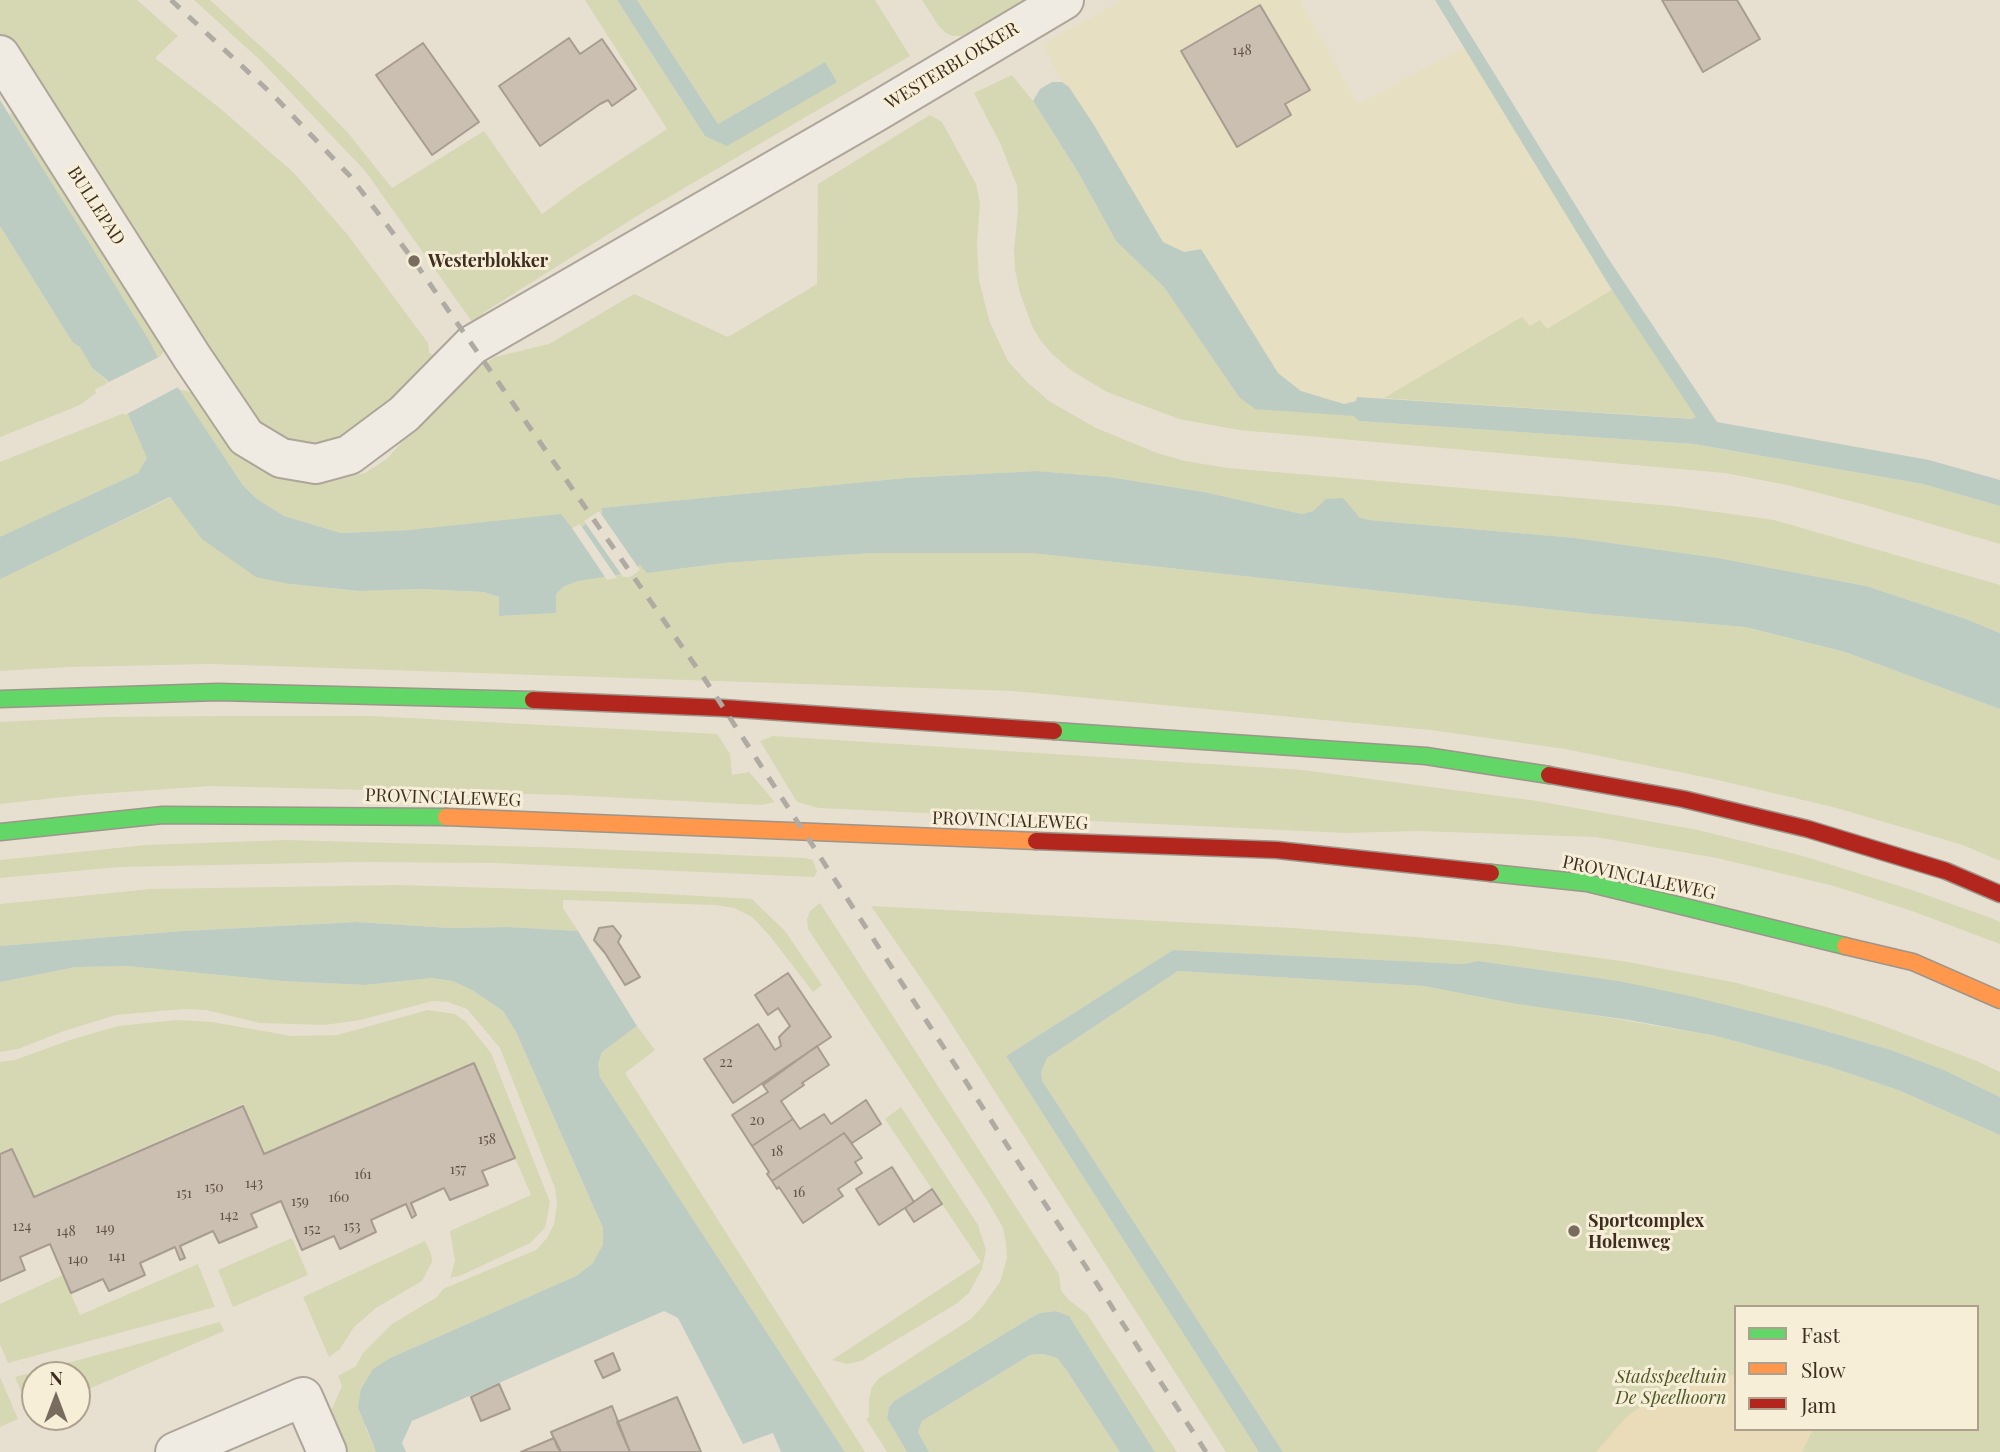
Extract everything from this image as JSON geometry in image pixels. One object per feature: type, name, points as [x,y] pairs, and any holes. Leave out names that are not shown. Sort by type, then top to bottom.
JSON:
[{"type":"main road","points":[[0,699],[218,692],[585,701],[762,710],[1426,756],[1600,783],[1783,823],[1946,871],[2000,894]]},
{"type":"main road","name":"PROVINCIALEWEG","points":[[0,832],[163,815],[405,815],[1277,850],[1587,883],[1913,962],[2000,1000]]},
{"type":"street","name":"WESTERBLOKKER","points":[[192,357],[246,437],[281,458],[316,464],[349,455],[404,414],[472,345],[1064,0]]},
{"type":"street","name":"BULLEPAD","points":[[0,55],[192,357]]},
{"type":"street","points":[[175,1452],[303,1397],[327,1452]]},
{"type":"shaded area","points":[[617,0],[637,0],[718,124],[825,62],[837,82],[727,146],[705,136]]},
{"type":"shaded area","points":[[1122,0],[1300,0],[1358,104],[1465,47],[1612,290],[1696,415],[1559,411],[1358,397],[1357,401],[1344,404],[1301,391],[1278,373],[1201,249],[1184,252],[1163,242],[1094,125],[1062,82],[1042,44]]},
{"type":"shaded area","points":[[1435,0],[1449,0],[1608,258],[1717,422],[1929,460],[2000,480],[2000,506],[1923,484],[1694,444],[1359,421],[1354,416],[1255,409],[1239,397],[1164,287],[1116,241],[1078,172],[1033,101],[1040,89],[1052,82],[1062,82],[1069,87],[1163,242],[1184,252],[1201,249],[1278,373],[1301,391],[1344,404],[1356,401],[1357,397],[1692,419],[1696,417],[1612,290]]},
{"type":"shaded area","points":[[0,100],[159,359],[242,484],[257,499],[284,516],[341,533],[410,530],[561,514],[575,532],[603,512],[601,508],[905,478],[1037,471],[1109,477],[1204,492],[1302,514],[1313,511],[1326,499],[1343,498],[1359,517],[1368,520],[1575,538],[1718,558],[1866,586],[2000,633],[2000,709],[1845,652],[1745,627],[1593,614],[1031,553],[872,553],[724,563],[647,573],[640,565],[628,573],[578,581],[563,587],[556,594],[556,613],[499,616],[499,597],[484,592],[420,589],[360,591],[290,584],[256,577],[202,539],[170,497],[0,579],[0,537],[138,473],[147,458],[127,412],[108,381],[92,368],[80,347],[73,343],[0,226]]},
{"type":"shaded area","points":[[357,922],[450,928],[509,927],[578,931],[637,1026],[602,1052],[598,1064],[600,1077],[845,1452],[781,1452],[773,1433],[743,1444],[678,1318],[664,1311],[412,1421],[402,1443],[406,1452],[376,1452],[358,1407],[361,1389],[373,1369],[390,1358],[576,1276],[593,1263],[603,1245],[603,1228],[516,1032],[503,1011],[472,990],[452,981],[432,978],[365,985],[282,981],[127,966],[76,967],[0,982],[0,946],[183,931]]},
{"type":"shaded area","points":[[1173,950],[1464,964],[1478,961],[1619,981],[1694,997],[1891,1050],[1944,1070],[2000,1097],[2000,1135],[1898,1090],[1830,1067],[1716,1036],[1424,986],[1178,971],[1047,1058],[1041,1073],[1043,1082],[1283,1452],[1259,1452],[1006,1056]]},
{"type":"shaded area","points":[[1056,1311],[1069,1316],[1155,1452],[1120,1452],[1057,1358],[1043,1354],[1030,1355],[922,1421],[918,1432],[929,1452],[907,1452],[887,1418],[889,1407],[894,1401],[1032,1317]]},
{"type":"green space","points":[[0,0],[137,0],[178,36],[155,58],[221,109],[294,173],[347,234],[428,343],[429,353],[440,358],[393,405],[336,445],[285,447],[227,394],[0,33]]},
{"type":"green space","points":[[194,0],[210,0],[292,75],[348,133],[392,188],[484,131],[542,214],[667,129],[585,0],[617,0],[705,136],[825,62],[718,124],[637,0],[875,0],[910,56],[645,211],[483,313],[487,319],[475,326],[366,172],[260,60]]},
{"type":"green space","points":[[922,0],[1025,0],[962,36],[953,36],[938,25]]},
{"type":"green space","points":[[1012,75],[1033,101],[1078,172],[1116,241],[1164,286],[1239,397],[1355,416],[1359,421],[1694,444],[1923,484],[2000,506],[2000,544],[1862,504],[1725,473],[1239,430],[1179,419],[1107,392],[1072,371],[1053,355],[1032,326],[1020,293],[1014,249],[1018,211],[1017,186],[1001,145],[974,93]]},
{"type":"green space","points":[[23,111],[167,346],[159,359],[9,114]]},
{"type":"green space","points":[[930,115],[942,122],[976,184],[980,204],[977,244],[979,280],[990,323],[1008,361],[1049,401],[1096,428],[1157,453],[1228,468],[1673,506],[1774,520],[2000,585],[2000,633],[1866,586],[1718,558],[1575,538],[1368,520],[1359,517],[1349,508],[1326,499],[1313,511],[1302,514],[1204,492],[1109,477],[1037,471],[905,478],[602,508],[604,512],[575,532],[410,530],[341,533],[284,516],[257,499],[242,484],[178,389],[194,393],[287,476],[326,483],[365,473],[387,459],[425,415],[467,375],[495,357],[549,344],[634,294],[728,337],[817,284],[818,184]]},
{"type":"green space","points":[[0,226],[73,343],[80,347],[92,368],[109,383],[95,389],[96,393],[80,405],[0,437]]},
{"type":"green space","points":[[1612,290],[1696,415],[1695,419],[1384,398],[1522,317],[1530,326],[1540,320],[1547,329]]},
{"type":"green space","points":[[127,412],[147,457],[144,467],[138,473],[0,538],[0,462]]},
{"type":"green space","points":[[170,498],[180,508],[290,584],[360,591],[420,589],[484,592],[499,597],[500,616],[556,613],[556,594],[563,587],[578,581],[624,573],[641,565],[662,571],[724,563],[872,553],[1031,553],[1593,614],[1745,627],[1845,652],[2000,709],[2000,861],[1963,845],[1833,807],[1709,778],[1565,749],[1431,730],[1013,691],[211,664],[0,671],[0,578]]},
{"type":"green space","points":[[370,716],[717,734],[730,754],[732,775],[749,772],[775,802],[761,805],[567,795],[210,786],[0,804],[0,722],[104,717]]},
{"type":"green space","points":[[773,736],[1303,770],[1537,801],[1698,830],[1803,856],[1912,890],[2000,922],[2000,944],[1912,911],[1834,886],[1717,858],[1595,837],[1418,831],[1346,833],[819,808],[797,802],[760,741]]},
{"type":"green space","points":[[286,840],[805,858],[813,860],[817,872],[814,877],[496,863],[356,862],[119,867],[0,878],[0,860],[146,845]]},
{"type":"green space","points":[[399,885],[630,892],[752,899],[785,931],[822,985],[813,992],[752,917],[734,908],[715,905],[563,900],[563,908],[578,931],[509,927],[450,928],[357,922],[183,931],[0,946],[0,904],[151,889]]},
{"type":"green space","points":[[820,903],[1059,1274],[1061,1291],[1087,1314],[1177,1452],[1155,1452],[1069,1316],[1056,1311],[1032,1317],[894,1401],[889,1407],[887,1418],[907,1452],[887,1452],[866,1419],[869,1417],[872,1387],[878,1379],[971,1319],[1000,1282],[1007,1258],[1006,1243],[1003,1228],[987,1200],[808,929],[810,911]]},
{"type":"green space","points":[[871,906],[1415,937],[1504,945],[1628,962],[1737,983],[1873,1022],[2000,1072],[2000,1097],[1944,1070],[1891,1050],[1798,1023],[1619,981],[1478,961],[1464,964],[1173,950],[1006,1056],[1259,1452],[1226,1452],[940,1006]]},
{"type":"green space","points":[[127,966],[282,981],[365,985],[432,978],[452,981],[472,990],[503,1011],[516,1032],[603,1228],[603,1245],[599,1255],[576,1276],[390,1358],[374,1369],[365,1427],[376,1452],[348,1452],[331,1411],[342,1386],[338,1376],[356,1366],[363,1353],[392,1324],[437,1297],[443,1289],[536,1250],[547,1238],[554,1224],[557,1204],[555,1188],[500,1048],[467,1009],[448,1002],[433,1001],[360,1020],[324,1025],[260,1023],[206,1010],[184,1009],[116,1015],[18,1049],[0,1052],[0,982],[76,967]]},
{"type":"green space","name":"Sportcomplex Holenweg","points":[[1178,971],[1424,986],[1716,1036],[1830,1067],[1898,1090],[2000,1135],[2000,1452],[1283,1452],[1043,1082],[1041,1073],[1047,1058]]},
{"type":"green space","points":[[428,1010],[455,1014],[466,1022],[491,1053],[550,1202],[545,1228],[530,1243],[462,1275],[450,1278],[455,1261],[450,1231],[531,1195],[474,1063],[264,1153],[243,1104],[33,1196],[13,1148],[0,1153],[0,1062],[15,1060],[118,1026],[177,1020],[212,1022],[291,1036],[337,1035]]},
{"type":"green space","points":[[637,1026],[655,1050],[625,1073],[865,1452],[845,1452],[600,1077],[598,1064],[602,1052]]},
{"type":"green space","points":[[901,1107],[978,1225],[986,1250],[982,1269],[969,1293],[956,1304],[861,1361],[847,1364],[832,1360],[981,1262],[885,1119]]},
{"type":"green space","points":[[292,1238],[308,1275],[233,1307],[218,1270]]},
{"type":"green space","points":[[425,1241],[432,1262],[422,1281],[376,1308],[354,1327],[340,1349],[329,1357],[303,1297]]},
{"type":"green space","points":[[198,1264],[215,1307],[8,1363],[0,1344],[0,1304],[63,1275],[80,1315]]},
{"type":"green space","points":[[220,1322],[224,1331],[91,1388],[91,1361],[75,1361]]},
{"type":"green space","points":[[1043,1354],[1057,1358],[1120,1452],[929,1452],[918,1432],[922,1421],[1030,1355]]},
{"type":"green space","points":[[21,1375],[21,1391],[15,1377]]},
{"type":"green space","points":[[0,1377],[18,1419],[0,1427]]},
{"type":"sand","points":[[1734,1374],[1734,1431],[1812,1431],[1802,1452],[1596,1452],[1626,1417],[1647,1402],[1691,1384]]},
{"type":"pier","points":[[161,356],[180,386],[125,415],[105,384]]},
{"type":"pier","points":[[599,511],[640,570],[630,577],[623,577],[584,521]]},
{"type":"pier","points":[[580,524],[617,578],[607,580],[572,528]]},
{"type":"building","points":[[1662,0],[1737,0],[1760,39],[1703,72]]},
{"type":"building","points":[[1260,5],[1310,90],[1285,104],[1291,115],[1237,147],[1181,51]]},
{"type":"building","points":[[569,38],[580,54],[602,39],[636,89],[612,106],[608,100],[600,104],[540,146],[499,86]]},
{"type":"building","points":[[423,43],[479,122],[432,155],[376,75]]},
{"type":"building","points":[[613,926],[621,936],[618,942],[640,977],[625,985],[594,940],[599,928]]},
{"type":"building","points":[[788,973],[831,1037],[733,1103],[704,1059],[758,1024],[775,1050],[781,1046],[779,1037],[790,1026],[778,1008],[768,1015],[755,995]]},
{"type":"building","points":[[817,1046],[829,1065],[781,1101],[793,1119],[752,1146],[732,1115],[768,1092],[763,1085]]},
{"type":"building","points":[[474,1063],[515,1158],[482,1171],[488,1185],[450,1200],[444,1188],[411,1203],[416,1215],[412,1218],[406,1204],[371,1220],[376,1232],[340,1249],[334,1236],[302,1250],[281,1201],[251,1214],[257,1227],[219,1243],[213,1231],[180,1246],[185,1258],[180,1260],[175,1247],[140,1263],[145,1275],[109,1291],[103,1279],[71,1293],[50,1244],[20,1257],[25,1270],[0,1281],[0,1154],[12,1149],[34,1197],[243,1106],[264,1154]]},
{"type":"building","points":[[866,1100],[881,1124],[852,1143],[844,1133],[772,1181],[752,1146],[793,1119],[800,1129],[824,1114],[831,1124]]},
{"type":"building","points":[[844,1133],[862,1158],[855,1162],[862,1173],[838,1189],[843,1196],[803,1223],[772,1181]]},
{"type":"building","points":[[892,1167],[914,1202],[879,1225],[856,1189]]},
{"type":"building","points":[[932,1189],[942,1204],[914,1222],[905,1208]]},
{"type":"building","points":[[613,1353],[620,1370],[603,1378],[595,1361]]},
{"type":"building","points":[[499,1384],[510,1409],[481,1421],[471,1397]]},
{"type":"building","points":[[677,1397],[701,1452],[630,1452],[617,1422]]},
{"type":"building","points":[[612,1406],[630,1452],[561,1452],[551,1432]]},
{"type":"building","points":[[554,1438],[561,1452],[521,1452]]},
{"type":"railway","points":[[171,0],[273,95],[350,176],[414,261],[708,684],[1206,1452]]},
{"type":"traffic: fast","points":[[0,699],[218,692],[533,700]]},
{"type":"traffic: fast","points":[[1054,731],[1426,756],[1549,775]]},
{"type":"traffic: fast","points":[[0,832],[163,815],[446,817]]},
{"type":"traffic: fast","points":[[1491,873],[1587,883],[1845,946]]},
{"type":"traffic: slow","points":[[446,817],[1036,841]]},
{"type":"traffic: slow","points":[[1845,946],[1913,962],[2000,1000]]},
{"type":"traffic: jam","points":[[533,700],[723,708],[1054,731]]},
{"type":"traffic: jam","points":[[1549,775],[1683,799],[1808,829],[1946,871],[2000,894]]},
{"type":"traffic: jam","points":[[1036,841],[1277,850],[1491,873]]},
{"type":"place","name":"Westerblokker","points":[[414,261]]},
{"type":"place","name":"Sportcomplex Holenweg","points":[[1574,1231]]},
{"type":"park label","name":"Stadsspeeltuin De Speelhoorn","points":[[1671,1387]]}]
